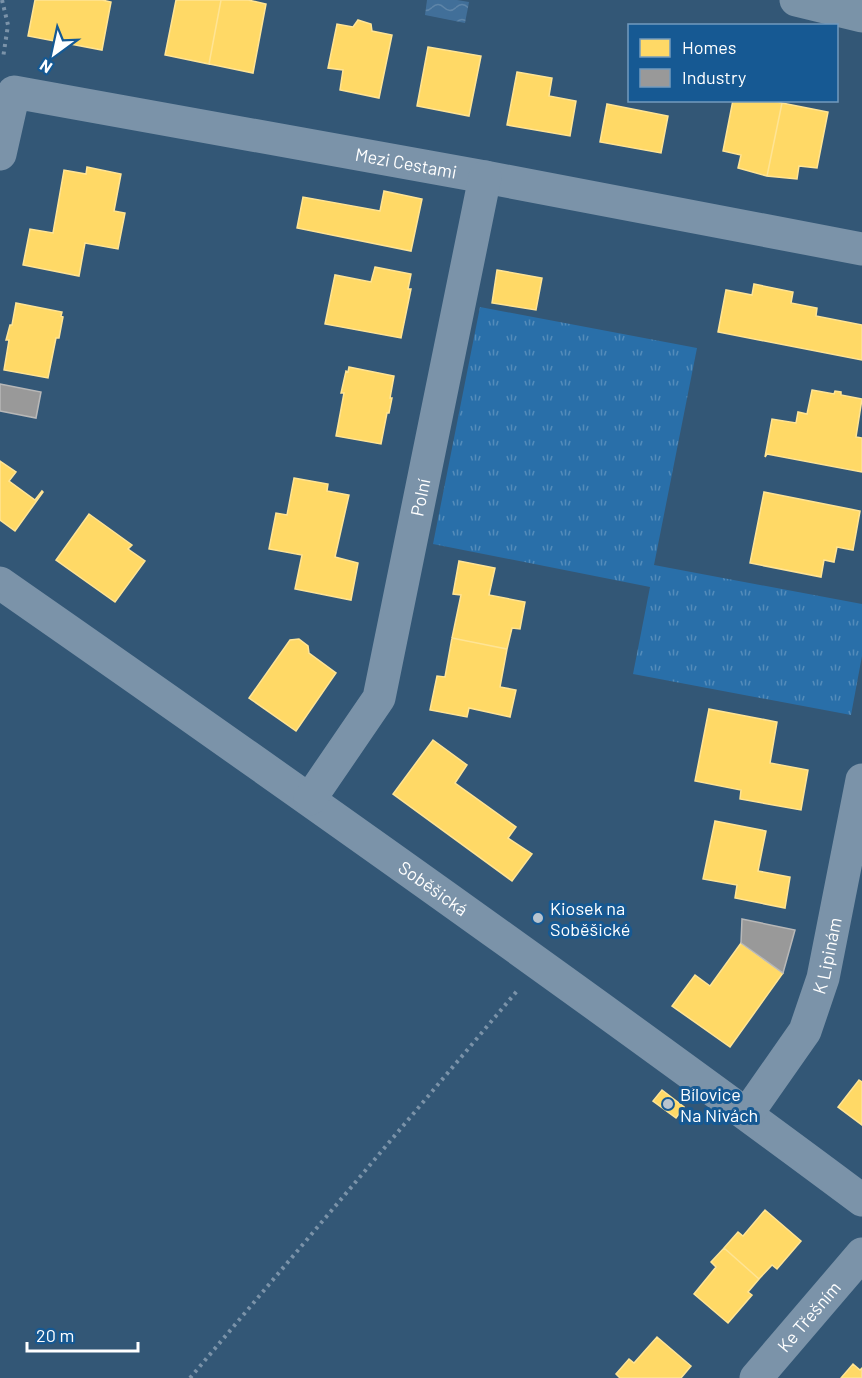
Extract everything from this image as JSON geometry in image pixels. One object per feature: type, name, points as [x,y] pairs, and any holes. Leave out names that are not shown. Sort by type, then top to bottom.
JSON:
[{"type":"main road","points":[[796,0],[862,16]]},
{"type":"street","points":[[0,154],[14,92]]},
{"type":"street","name":"Mezi Cestami","points":[[14,92],[485,177],[862,249]]},
{"type":"street","name":"Polní","points":[[310,799],[379,698],[485,177]]},
{"type":"street","name":"Soběšická","points":[[0,584],[310,799],[747,1114],[862,1200]]},
{"type":"street","name":"K Lipinám","points":[[747,1114],[805,1032],[823,978],[862,780]]},
{"type":"street","name":"Ke Třešním","points":[[756,1378],[862,1254]]},
{"type":"path","points":[[2,0],[8,25],[1,67],[14,92]]},
{"type":"path","points":[[190,1378],[539,965]]},
{"type":"green space","points":[[480,307],[697,348],[654,565],[862,604],[862,656],[851,715],[633,674],[650,587],[433,544]]},
{"type":"water","points":[[427,0],[469,2],[465,23],[425,15]]},
{"type":"building: Homes","points":[[35,0],[111,2],[102,50],[28,36]]},
{"type":"building: Homes","points":[[176,0],[221,0],[209,64],[165,55]]},
{"type":"building: Homes","points":[[221,0],[248,0],[266,4],[253,73],[209,64]]},
{"type":"building: Homes","points":[[358,20],[371,24],[372,31],[392,35],[379,98],[340,90],[343,70],[328,68],[337,24],[353,27]]},
{"type":"building: Homes","points":[[428,47],[481,56],[469,116],[417,106]]},
{"type":"building: Homes","points":[[517,72],[552,78],[549,96],[576,101],[570,136],[507,125]]},
{"type":"building: Homes","points":[[733,102],[782,103],[767,176],[738,168],[741,155],[723,151]]},
{"type":"building: Homes","points":[[782,103],[828,112],[817,168],[799,166],[797,179],[767,176]]},
{"type":"building: Homes","points":[[607,104],[668,116],[661,153],[600,142]]},
{"type":"building: Homes","points":[[87,167],[121,174],[114,211],[125,213],[118,249],[85,243],[79,276],[23,265],[30,229],[53,233],[64,170],[86,174]]},
{"type":"building: Homes","points":[[384,191],[422,199],[411,251],[297,228],[303,197],[380,211]]},
{"type":"building: Homes","points":[[375,267],[411,274],[408,289],[411,289],[401,338],[325,324],[335,275],[371,282]]},
{"type":"building: Homes","points":[[497,270],[542,278],[536,310],[492,303]]},
{"type":"building: Homes","points":[[754,284],[793,292],[791,303],[817,308],[816,316],[862,325],[862,360],[718,332],[726,290],[752,295]]},
{"type":"building: Homes","points":[[16,303],[62,312],[59,338],[56,338],[48,378],[4,370],[9,340],[6,340],[10,325],[12,325]]},
{"type":"building: Homes","points":[[349,367],[394,376],[390,398],[392,398],[381,444],[336,436],[344,393],[341,393]]},
{"type":"building: Homes","points":[[812,390],[834,394],[835,391],[841,392],[841,395],[862,399],[856,437],[862,438],[862,472],[767,454],[765,457],[772,419],[796,423],[798,412],[807,414]]},
{"type":"building: Homes","points":[[0,461],[16,472],[9,481],[35,500],[43,492],[15,531],[0,520]]},
{"type":"building: Homes","points":[[294,478],[328,484],[327,491],[349,495],[335,557],[358,563],[351,600],[295,589],[302,555],[269,549],[276,513],[287,515]]},
{"type":"building: Homes","points":[[764,492],[860,511],[853,550],[837,547],[834,562],[824,560],[821,577],[750,563]]},
{"type":"building: Homes","points":[[89,514],[132,545],[128,549],[145,561],[115,602],[56,560]]},
{"type":"building: Homes","points":[[459,561],[495,568],[489,595],[525,602],[520,629],[512,628],[507,649],[452,638],[461,595],[453,594]]},
{"type":"building: Homes","points":[[452,638],[507,649],[500,687],[516,690],[510,717],[469,708],[467,717],[430,710],[437,676],[445,677]]},
{"type":"building: Homes","points":[[299,639],[308,646],[309,653],[336,673],[296,731],[249,698],[290,640]]},
{"type":"building: Homes","points":[[709,709],[777,722],[770,763],[808,770],[801,810],[740,799],[741,790],[695,781]]},
{"type":"building: Homes","points":[[433,740],[467,765],[455,783],[516,827],[508,838],[532,854],[512,881],[393,794]]},
{"type":"building: Homes","points":[[715,821],[766,831],[758,871],[790,877],[785,908],[735,898],[737,885],[703,879]]},
{"type":"building: Homes","points":[[741,943],[783,973],[730,1047],[672,1006],[695,975],[710,986]]},
{"type":"building: Homes","points":[[859,1080],[862,1082],[862,1125],[838,1107]]},
{"type":"building: Homes","name":"Bílovice Na Nivách","points":[[662,1090],[684,1107],[676,1118],[653,1101]]},
{"type":"building: Homes","points":[[765,1210],[801,1241],[777,1269],[772,1265],[759,1279],[724,1248],[738,1232],[743,1236]]},
{"type":"building: Homes","points":[[724,1248],[759,1279],[748,1292],[752,1295],[728,1323],[694,1294],[716,1267],[711,1262]]},
{"type":"building: Homes","points":[[657,1337],[691,1366],[681,1378],[620,1378],[616,1374],[629,1359],[634,1363]]},
{"type":"building: Homes","points":[[853,1364],[860,1370],[862,1368],[862,1378],[841,1378]]},
{"type":"building: Industry","points":[[0,384],[41,392],[36,418],[0,411]]},
{"type":"building: Industry","points":[[742,919],[795,930],[783,973],[741,943]]},
{"type":"place","name":"Kiosek na Soběšické","points":[[538,918]]},
{"type":"place","name":"Bílovice Na Nivách","points":[[668,1104]]}]
